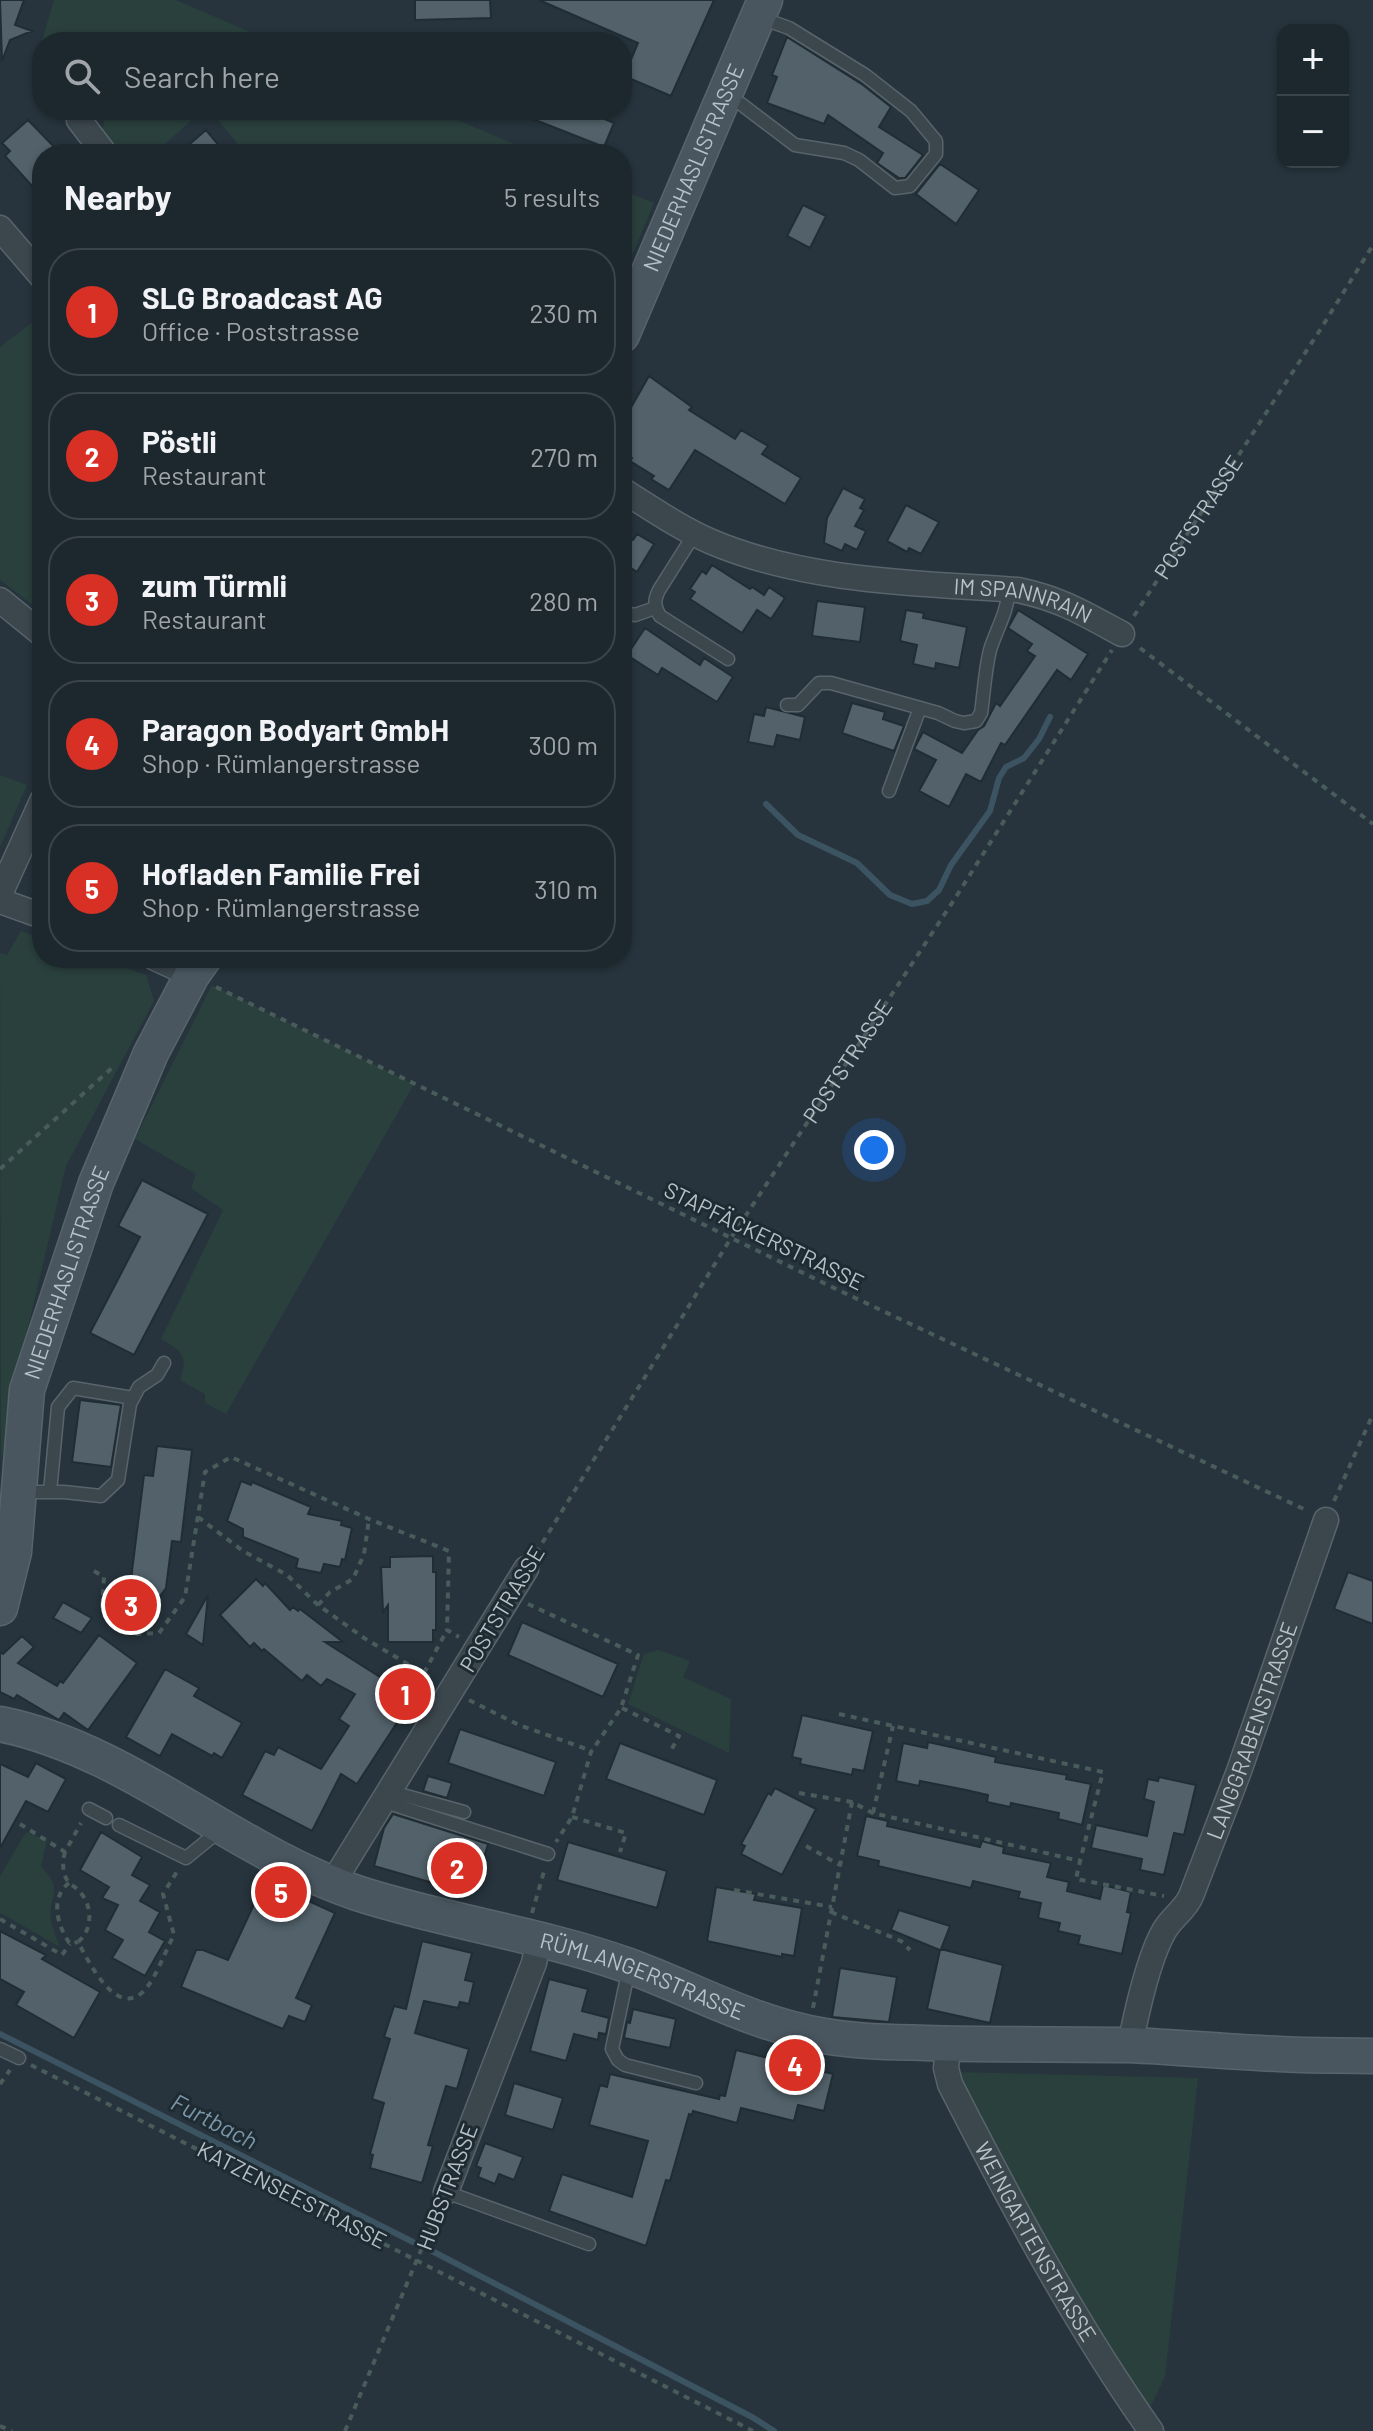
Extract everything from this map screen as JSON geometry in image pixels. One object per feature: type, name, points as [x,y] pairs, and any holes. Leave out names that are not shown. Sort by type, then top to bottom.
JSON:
[{"type":"street","name":"NIEDERHASLISTRASSE","points":[[632,312],[761,8]]},
{"type":"street","points":[[79,120],[97,144]]},
{"type":"street","points":[[0,228],[32,265]]},
{"type":"street","name":"IM SPANNRAIN","points":[[632,496],[711,542],[751,555],[802,568],[863,577],[1009,590],[1058,600],[1122,634]]},
{"type":"street","points":[[0,600],[32,626]]},
{"type":"street","points":[[0,894],[32,823]]},
{"type":"street","points":[[0,901],[32,912]]},
{"type":"street","name":"NIEDERHASLISTRASSE","points":[[0,1608],[34,1492],[27,1390],[96,1183],[151,1053],[197,968]]},
{"type":"street","name":"LANGGRABENSTRASSE","points":[[1130,2045],[1136,2013],[1163,1933],[1187,1906],[1239,1771],[1326,1520]]},
{"type":"street","name":"POSTSTRASSE","points":[[332,1884],[526,1569]]},
{"type":"street","name":"RÜMLANGERSTRASSE","points":[[0,1724],[43,1734],[79,1748],[276,1859],[332,1884],[433,1914],[534,1931],[738,2012],[791,2029],[855,2040],[1130,2045],[1373,2056]]},
{"type":"street","name":"HUBSTRASSE","points":[[446,2192],[534,1963],[534,1931]]},
{"type":"street","name":"WEINGARTENSTRASSE","points":[[948,2044],[946,2068],[950,2084],[1004,2190],[1112,2375],[1151,2431]]},
{"type":"lane","points":[[724,97],[741,104],[795,145],[844,153],[859,160],[895,188],[910,186],[936,154],[936,141],[911,111],[865,75],[761,8]]},
{"type":"lane","points":[[695,533],[659,590],[655,608],[660,616],[728,659]]},
{"type":"lane","points":[[787,705],[798,705],[819,683],[831,683],[964,723],[976,721],[981,713],[989,653],[1007,611],[1009,590]]},
{"type":"lane","points":[[632,614],[655,608]]},
{"type":"lane","points":[[889,791],[920,708]]},
{"type":"lane","points":[[133,1398],[73,1388],[58,1407],[34,1492],[101,1496],[118,1480],[133,1398],[139,1387],[157,1375],[164,1363]]},
{"type":"lane","points":[[385,1796],[464,1812]]},
{"type":"lane","points":[[385,1796],[548,1854]]},
{"type":"lane","points":[[89,1809],[106,1818]]},
{"type":"lane","points":[[119,1825],[186,1858],[221,1829]]},
{"type":"lane","points":[[629,1967],[612,2049],[618,2060],[625,2065],[696,2083]]},
{"type":"lane","points":[[0,2049],[19,2058]]},
{"type":"lane","points":[[446,2192],[589,2244]]},
{"type":"path","name":"POSTSTRASSE","points":[[526,1569],[731,1238],[954,900],[1373,245]]},
{"type":"path","points":[[1122,634],[1373,824]]},
{"type":"path","name":"STAPFÄCKERSTRASSE","points":[[200,968],[731,1238],[1326,1520]]},
{"type":"path","points":[[0,1169],[132,1050],[151,1053]]},
{"type":"path","points":[[1326,1520],[1373,1414]]},
{"type":"path","points":[[94,1571],[104,1577],[102,1607],[137,1634],[159,1633],[185,1597],[205,1472],[231,1457],[449,1551],[447,1630],[424,1673]]},
{"type":"path","points":[[198,1516],[243,1551],[287,1575],[318,1605],[364,1638],[452,1691],[519,1725],[592,1751]]},
{"type":"path","points":[[318,1605],[330,1592],[353,1579],[364,1554],[369,1519]]},
{"type":"path","points":[[512,1592],[534,1608],[638,1655],[621,1708],[592,1751],[572,1817],[548,1854],[534,1931]]},
{"type":"path","points":[[447,1630],[478,1648]]},
{"type":"path","points":[[621,1708],[679,1736],[670,1752]]},
{"type":"path","points":[[839,1714],[1103,1772],[1076,1879],[1178,1899],[1187,1906]]},
{"type":"path","points":[[873,1813],[893,1726]]},
{"type":"path","points":[[799,1793],[852,1802],[873,1813],[1080,1861]]},
{"type":"path","points":[[810,2019],[852,1802]]},
{"type":"path","points":[[0,1919],[62,1955],[70,1944],[86,1936],[88,1905],[80,1891],[69,1883],[63,1870],[65,1852],[89,1809]]},
{"type":"path","points":[[572,1817],[626,1833],[620,1852]]},
{"type":"path","points":[[20,1824],[65,1852]]},
{"type":"path","points":[[806,1846],[840,1865]]},
{"type":"path","points":[[78,1942],[104,1985],[116,1995],[139,1995],[174,1935],[163,1894],[186,1858]]},
{"type":"path","points":[[69,1883],[60,1894],[58,1921],[70,1944]]},
{"type":"path","points":[[734,1890],[831,1910],[901,1941],[910,1950]]},
{"type":"path","name":"KATZENSEESTRASSE","points":[[19,2058],[753,2431]]},
{"type":"path","name":"HUBSTRASSE","points":[[345,2431],[446,2192]]},
{"type":"path","points":[[0,2426],[12,2431]]},
{"type":"green space","points":[[54,0],[176,0],[250,32],[45,32]]},
{"type":"green space","points":[[104,120],[192,120],[165,144],[104,144],[101,141]]},
{"type":"green space","points":[[218,120],[458,120],[514,144],[238,144]]},
{"type":"green space","points":[[632,194],[654,203],[632,255]]},
{"type":"green space","points":[[32,323],[32,604],[0,580],[0,347]]},
{"type":"green space","points":[[0,775],[27,785],[0,847]]},
{"type":"green space","points":[[21,931],[32,935],[32,968],[126,968],[146,975],[154,1001],[66,1166],[27,1332],[1,1462],[0,953],[7,955]]},
{"type":"green space","points":[[212,985],[414,1084],[226,1414],[205,1403],[205,1394],[180,1380],[183,1359],[174,1347],[161,1339],[223,1210],[191,1188],[196,1174],[135,1139]]},
{"type":"green space","points":[[658,1650],[690,1661],[683,1677],[731,1699],[729,1753],[628,1704],[644,1654]]},
{"type":"green space","points":[[26,1832],[47,1840],[41,1866],[53,1882],[50,1912],[60,1947],[0,1913],[0,1876]]},
{"type":"green space","points":[[952,2072],[1198,2078],[1165,2377],[1147,2413]]},
{"type":"building","points":[[0,0],[24,0],[15,25],[32,31],[10,40],[2,61]]},
{"type":"building","points":[[415,0],[490,0],[491,18],[415,20]]},
{"type":"building","points":[[539,0],[714,0],[671,96],[632,79],[632,57],[638,43],[632,40],[632,32],[613,32]]},
{"type":"building","points":[[787,37],[863,85],[891,107],[879,127],[923,155],[905,178],[899,178],[877,163],[883,153],[828,115],[824,124],[767,103],[777,77],[772,75]]},
{"type":"building","points":[[28,120],[51,144],[32,144],[32,186],[5,156],[10,151],[2,143]]},
{"type":"building","points":[[535,120],[607,120],[614,123],[605,144],[596,144]]},
{"type":"building","points":[[206,130],[218,144],[190,144]]},
{"type":"building","points":[[940,164],[979,190],[956,224],[916,194]]},
{"type":"building","points":[[803,205],[826,216],[810,248],[787,236]]},
{"type":"building","points":[[649,376],[692,407],[689,410],[735,439],[741,430],[768,446],[762,454],[801,478],[785,504],[695,450],[669,490],[632,462],[632,406]]},
{"type":"building","points":[[843,488],[865,499],[860,508],[864,510],[855,526],[866,531],[857,550],[845,544],[842,551],[824,543],[827,518]]},
{"type":"building","points":[[906,505],[939,522],[921,554],[909,548],[907,552],[887,541]]},
{"type":"building","points":[[637,534],[654,544],[637,572],[632,569],[632,539]]},
{"type":"building","points":[[712,565],[750,589],[752,587],[764,595],[769,587],[785,598],[771,619],[757,610],[742,633],[690,599],[695,592],[690,589],[702,571],[706,574]]},
{"type":"building","points":[[817,601],[865,607],[860,642],[812,636]]},
{"type":"building","points":[[906,610],[924,613],[923,618],[967,627],[959,668],[936,663],[935,669],[913,664],[917,645],[900,641]]},
{"type":"building","points":[[1018,610],[1088,654],[1071,680],[1057,670],[1005,745],[1001,743],[981,782],[966,774],[949,807],[919,791],[936,760],[914,749],[923,732],[962,753],[984,726],[996,703],[1000,706],[1035,656],[1027,651],[1032,644],[1008,628]]},
{"type":"building","points":[[645,628],[700,665],[704,658],[733,677],[717,702],[662,668],[658,675],[632,658],[632,648]]},
{"type":"building","points":[[852,703],[885,712],[883,719],[904,726],[894,751],[842,733]]},
{"type":"building","points":[[766,707],[805,717],[800,740],[777,735],[774,747],[748,742],[754,714],[764,716]]},
{"type":"building","points":[[142,1180],[208,1214],[134,1355],[90,1333],[140,1237],[118,1226]]},
{"type":"building","points":[[80,1400],[121,1405],[111,1467],[72,1462]]},
{"type":"building","points":[[157,1446],[192,1450],[181,1542],[172,1541],[166,1588],[140,1623],[113,1603],[131,1579],[144,1475],[153,1476]]},
{"type":"building","points":[[241,1481],[251,1485],[252,1482],[311,1507],[308,1514],[342,1521],[341,1525],[352,1528],[345,1560],[342,1559],[340,1567],[324,1564],[321,1573],[296,1568],[298,1559],[243,1537],[243,1529],[227,1521]]},
{"type":"building","points":[[433,1556],[436,1630],[433,1630],[433,1642],[388,1642],[388,1605],[383,1612],[381,1567],[390,1567],[390,1557]]},
{"type":"building","points":[[1348,1572],[1373,1581],[1373,1624],[1334,1609]]},
{"type":"building","points":[[256,1579],[263,1586],[265,1583],[290,1610],[293,1607],[298,1611],[300,1609],[343,1642],[325,1642],[413,1698],[357,1784],[341,1774],[312,1831],[242,1795],[265,1751],[274,1755],[278,1747],[321,1769],[349,1726],[339,1719],[355,1694],[327,1679],[321,1686],[307,1675],[302,1681],[264,1649],[262,1651],[254,1643],[250,1647],[220,1615]]},
{"type":"building","points":[[208,1595],[203,1645],[186,1634]]},
{"type":"building","points":[[63,1602],[92,1618],[81,1633],[53,1618]]},
{"type":"building","points":[[522,1622],[618,1664],[603,1697],[508,1655]]},
{"type":"building","points":[[99,1635],[137,1663],[88,1730],[64,1713],[59,1720],[17,1695],[14,1699],[0,1692],[0,1652],[3,1654],[22,1636],[34,1647],[18,1663],[57,1686],[60,1681],[63,1683]]},
{"type":"building","points":[[165,1669],[199,1688],[194,1696],[242,1723],[222,1758],[214,1753],[212,1756],[172,1734],[160,1756],[126,1737]]},
{"type":"building","points":[[802,1715],[873,1731],[864,1771],[853,1769],[852,1775],[800,1764],[801,1759],[792,1757]]},
{"type":"building","points":[[460,1729],[556,1762],[544,1796],[448,1763]]},
{"type":"building","points":[[928,1742],[996,1757],[995,1762],[1067,1775],[1066,1779],[1091,1784],[1082,1825],[1058,1819],[1059,1813],[1011,1803],[1010,1807],[987,1802],[988,1795],[920,1781],[919,1786],[896,1781],[903,1743],[927,1748]]},
{"type":"building","points":[[620,1743],[717,1780],[704,1815],[606,1779]]},
{"type":"building","points":[[36,1763],[66,1779],[48,1812],[26,1801],[0,1848],[0,1764],[28,1777]]},
{"type":"building","points":[[428,1776],[452,1783],[447,1798],[423,1791]]},
{"type":"building","points":[[1159,1777],[1196,1785],[1184,1835],[1174,1833],[1164,1875],[1140,1870],[1142,1859],[1091,1848],[1096,1825],[1147,1836],[1154,1802],[1144,1799],[1148,1779],[1158,1781]]},
{"type":"building","points":[[775,1788],[816,1809],[782,1875],[741,1854],[745,1846],[741,1844],[768,1793],[771,1795]]},
{"type":"building","points":[[393,1814],[488,1844],[475,1889],[435,1878],[433,1883],[374,1866],[384,1828]]},
{"type":"building","points":[[866,1816],[888,1821],[887,1826],[980,1847],[982,1841],[1004,1847],[1003,1853],[1051,1863],[1047,1877],[1069,1882],[1067,1891],[1100,1899],[1103,1885],[1131,1892],[1127,1912],[1131,1913],[1122,1954],[1078,1944],[1080,1936],[1058,1931],[1060,1923],[1038,1918],[1041,1903],[1018,1898],[1020,1892],[973,1881],[971,1888],[878,1866],[879,1861],[857,1856]]},
{"type":"building","points":[[101,1832],[142,1857],[132,1875],[150,1885],[140,1901],[160,1912],[149,1932],[165,1941],[145,1976],[112,1958],[123,1940],[105,1930],[118,1905],[102,1898],[109,1887],[80,1870]]},
{"type":"building","points":[[568,1842],[667,1871],[657,1908],[557,1880]]},
{"type":"building","points":[[265,1881],[335,1913],[296,1998],[312,2005],[305,2022],[289,2016],[283,2029],[181,1987],[196,1950],[228,1960]]},
{"type":"building","points":[[716,1887],[756,1894],[754,1900],[802,1908],[794,1956],[782,1954],[782,1957],[707,1941]]},
{"type":"building","points":[[899,1910],[950,1926],[941,1949],[1003,1965],[990,2023],[927,2009],[940,1950],[891,1930]]},
{"type":"building","points":[[0,1931],[46,1955],[42,1959],[100,1992],[74,2038],[16,2005],[24,1992],[0,1979]]},
{"type":"building","points":[[422,1941],[472,1953],[465,1980],[474,1982],[469,2004],[460,2002],[458,2008],[424,2001],[415,2033],[469,2049],[457,2089],[446,2086],[428,2145],[433,2146],[422,2183],[370,2168],[373,2155],[370,2154],[384,2103],[372,2099],[390,2039],[384,2037],[394,2006],[406,2009]]},
{"type":"building","points":[[840,1968],[897,1977],[889,2022],[832,2017]]},
{"type":"building","points":[[549,1979],[588,1989],[582,2011],[609,2018],[606,2034],[599,2033],[598,2040],[574,2034],[566,2061],[530,2051]]},
{"type":"building","points":[[633,2009],[676,2019],[670,2048],[624,2038]]},
{"type":"building","points":[[736,2050],[833,2074],[824,2111],[798,2105],[794,2121],[741,2108],[737,2123],[693,2111],[692,2115],[689,2114],[670,2181],[666,2180],[646,2246],[549,2211],[562,2174],[632,2197],[648,2141],[589,2125],[600,2085],[607,2087],[610,2074],[719,2099],[720,2095],[725,2096]]},
{"type":"building","points":[[514,2083],[563,2098],[553,2130],[505,2115]]},
{"type":"building","points":[[485,2143],[523,2157],[514,2180],[499,2174],[495,2184],[478,2177],[481,2168],[476,2166]]},
{"type":"waterway","points":[[766,804],[798,835],[857,863],[890,895],[912,904],[927,901],[939,890],[951,865],[990,811],[999,778],[1006,767],[1024,758],[1039,739],[1050,717]]},
{"type":"waterway","name":"Furtbach","points":[[0,2034],[413,2242]]},
{"type":"waterway","name":"Furtbach","points":[[432,2251],[774,2431]]},
{"type":"place","name":"zum Türmli","points":[[131,1605]]},
{"type":"place","name":"SLG Broadcast AG","points":[[405,1694]]},
{"type":"place","name":"Pöstli","points":[[457,1868]]},
{"type":"place","name":"Hofladen Familie Frei","points":[[281,1892]]},
{"type":"place","name":"Paragon Bodyart GmbH","points":[[795,2065]]}]
